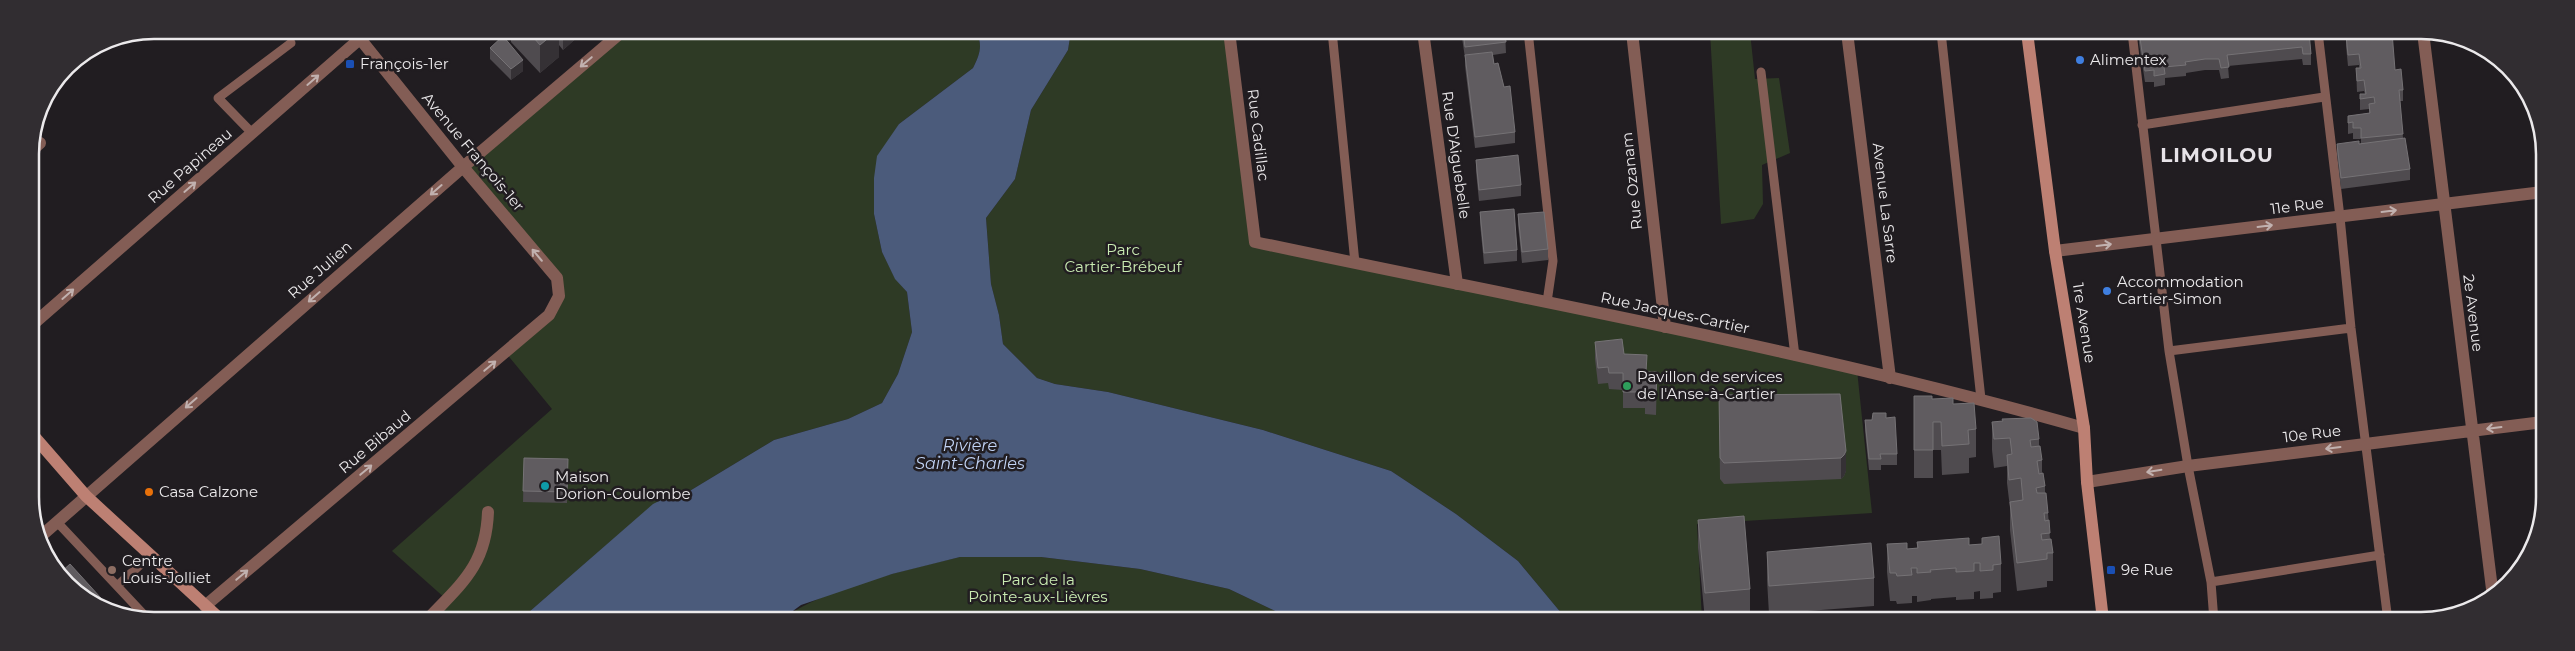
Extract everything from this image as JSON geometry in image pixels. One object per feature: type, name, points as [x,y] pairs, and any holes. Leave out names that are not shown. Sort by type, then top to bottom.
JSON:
[{"type":"street","name":"Rue Papineau","points":[[39,319],[252,133],[351,39]]},
{"type":"street","name":"Avenue François-1er","points":[[360,39],[463,167],[557,278],[560,296]]},
{"type":"street","name":"Rue Julien","points":[[45,533],[463,167],[613,39]]},
{"type":"street","name":"Rue Cadillac","points":[[1230,39],[1255,242]]},
{"type":"street","name":"Rue D'Aiguebelle","points":[[1424,39],[1457,284]]},
{"type":"street","name":"Rue Ozanam","points":[[1633,39],[1665,327]]},
{"type":"street","name":"Avenue La Sarre","points":[[1849,39],[1890,378]]},
{"type":"street","name":"1re Avenue","points":[[2028,39],[2055,251],[2084,428],[2087,482],[2102,612]]},
{"type":"street","name":"2e Avenue","points":[[2424,39],[2492,588]]},
{"type":"street","name":"11e Rue","points":[[2055,251],[2536,193]]},
{"type":"street","name":"Rue Jacques-Cartier","points":[[1255,242],[1547,302],[1795,356],[1981,398],[2084,428]]},
{"type":"street","name":"Rue Bibaud","points":[[204,606],[549,315],[560,296]]},
{"type":"street","name":"10e Rue","points":[[2087,482],[2188,466],[2536,423]]},
{"type":"street","points":[[39,442],[86,496],[211,612]]},
{"type":"street","points":[[434,612],[475,564],[484,549],[488,512]]},
{"type":"lane","points":[[1333,39],[1355,263]]},
{"type":"lane","points":[[1529,39],[1553,261],[1547,302]]},
{"type":"lane","points":[[1942,39],[1981,398]]},
{"type":"lane","points":[[2133,39],[2169,350],[2188,466],[2211,582],[2213,612]]},
{"type":"lane","points":[[2319,39],[2351,328],[2387,612]]},
{"type":"lane","points":[[252,133],[218,98],[291,43]]},
{"type":"lane","points":[[1761,72],[1795,356]]},
{"type":"lane","points":[[2142,125],[2324,97]]},
{"type":"lane","points":[[2169,350],[2351,328]]},
{"type":"lane","points":[[57,522],[141,611]]},
{"type":"lane","points":[[2211,582],[2380,554]]},
{"type":"lane","points":[[117,586],[151,555]]},
{"type":"green space","points":[[613,39],[978,39],[979,41],[980,50],[973,68],[899,124],[874,214],[882,252],[895,278],[907,292],[912,332],[898,374],[882,403],[848,419],[774,440],[678,498],[664,498],[648,509],[529,612],[434,612],[446,599],[392,551],[552,409],[506,353],[549,315],[557,278],[463,167]]},
{"type":"green space","name":"Parc Cartier-Brébeuf","points":[[1070,39],[1230,39],[1255,242],[1857,370],[1872,513],[1697,524],[1702,612],[1560,612],[1518,561],[1456,514],[1391,471],[1263,430],[1108,392],[1055,384],[1037,378],[1003,344],[999,315],[991,284],[986,218],[1015,179],[1031,110],[1068,50]]},
{"type":"green space","points":[[1710,39],[1751,39],[1755,79],[1779,78],[1790,153],[1762,165],[1763,204],[1754,219],[1721,224]]},
{"type":"green space","name":"Parc de la Pointe-aux-Lièvres","points":[[960,557],[1041,557],[1140,569],[1229,589],[1277,612],[793,612],[844,589],[892,574]]},
{"type":"water","name":"Rivière Saint-Charles","points":[[978,39],[1070,39],[1068,50],[1031,110],[1015,179],[986,218],[991,284],[999,315],[1003,344],[1037,378],[1055,384],[1108,392],[1263,430],[1391,471],[1456,514],[1518,561],[1560,612],[1277,612],[1229,589],[1140,569],[1041,557],[960,557],[892,574],[801,605],[792,612],[529,612],[653,504],[665,498],[678,498],[774,440],[848,419],[882,403],[898,374],[912,332],[907,292],[895,279],[882,252],[874,214],[874,178],[877,156],[899,124],[973,68],[980,50]]},
{"type":"building","points":[[500,39],[506,39],[523,60],[511,69],[490,48]]},
{"type":"building","points":[[535,39],[547,39],[540,45]]},
{"type":"building","points":[[1464,39],[1506,39],[1506,42],[1465,47]]},
{"type":"building","points":[[2140,39],[2310,39],[2311,54],[2303,54],[2302,47],[2227,55],[2229,67],[2221,68],[2219,59],[2205,59],[2185,62],[2186,65],[2164,67],[2165,74],[2154,76],[2154,70],[2145,71]]},
{"type":"building","points":[[2346,39],[2393,39],[2395,70],[2401,69],[2403,90],[2399,90],[2403,134],[2361,138],[2361,128],[2353,128],[2353,122],[2348,123],[2348,116],[2370,113],[2369,104],[2375,103],[2374,97],[2360,99],[2360,94],[2366,94],[2364,80],[2357,81],[2356,68],[2361,68],[2359,54],[2348,55]]},
{"type":"building","points":[[1492,52],[1494,64],[1498,63],[1504,87],[1510,86],[1515,132],[1475,137],[1465,55]]},
{"type":"building","points":[[2405,138],[2410,169],[2341,178],[2337,144],[2359,141],[2359,144]]},
{"type":"building","points":[[1518,155],[1521,185],[1479,190],[1476,160]]},
{"type":"building","points":[[1514,209],[1517,250],[1484,253],[1480,212]]},
{"type":"building","points":[[1544,212],[1548,249],[1522,252],[1518,214]]},
{"type":"building","points":[[1622,339],[1624,354],[1647,355],[1646,372],[1657,372],[1656,399],[1645,398],[1645,392],[1623,392],[1623,373],[1609,373],[1608,367],[1598,368],[1595,342]]},
{"type":"building","points":[[1840,394],[1846,451],[1841,458],[1724,463],[1720,458],[1719,395]]},
{"type":"building","points":[[1914,396],[1932,396],[1932,399],[1953,398],[1953,404],[1974,403],[1976,429],[1968,430],[1969,444],[1942,446],[1941,422],[1933,422],[1933,450],[1914,450]]},
{"type":"building","points":[[1873,413],[1886,413],[1886,418],[1895,417],[1897,454],[1880,454],[1881,459],[1869,459],[1865,420],[1872,420]]},
{"type":"building","points":[[2031,418],[2037,422],[2039,439],[2030,440],[2031,447],[2040,446],[2042,460],[2037,461],[2039,474],[2043,473],[2045,486],[2036,488],[2037,493],[2046,493],[2048,513],[2044,513],[2045,521],[2049,520],[2050,533],[2041,534],[2042,540],[2051,539],[2053,553],[2047,553],[2047,559],[2017,563],[2010,502],[2023,500],[2021,478],[2009,480],[2007,455],[2012,454],[2010,438],[1994,439],[1992,422],[2003,421],[2002,419]]},
{"type":"building","name":"Maison Dorion-Coulombe","points":[[524,458],[568,459],[567,492],[523,491]]},
{"type":"building","points":[[1744,516],[1750,589],[1705,593],[1698,520]]},
{"type":"building","points":[[1999,536],[2001,564],[1993,565],[1993,570],[1980,571],[1980,563],[1974,563],[1974,571],[1956,572],[1956,568],[1917,573],[1917,568],[1911,568],[1912,575],[1897,576],[1896,573],[1890,573],[1887,544],[1907,543],[1907,549],[1918,548],[1917,542],[1969,538],[1969,545],[1982,544],[1982,538]]},
{"type":"building","points":[[1871,543],[1874,578],[1769,586],[1767,552]]},
{"type":"building","points":[[70,564],[102,600],[84,589],[64,569]]},
{"type":"place","name":"Alimentex","points":[[2080,60]]},
{"type":"place","name":"François-1er","points":[[350,64]]},
{"type":"place","name":"Accommodation Cartier-Simon","points":[[2107,291]]},
{"type":"place","name":"Pavillon de services de l'Anse-à-Cartier","points":[[1627,386]]},
{"type":"place","name":"Maison Dorion-Coulombe","points":[[545,486]]},
{"type":"place","name":"Casa Calzone","points":[[149,492]]},
{"type":"place","name":"Centre Louis-Jolliet","points":[[112,570]]},
{"type":"place","name":"9e Rue","points":[[2111,570]]},
{"type":"district","name":"LIMOILOU","points":[[2217,155]]}]
